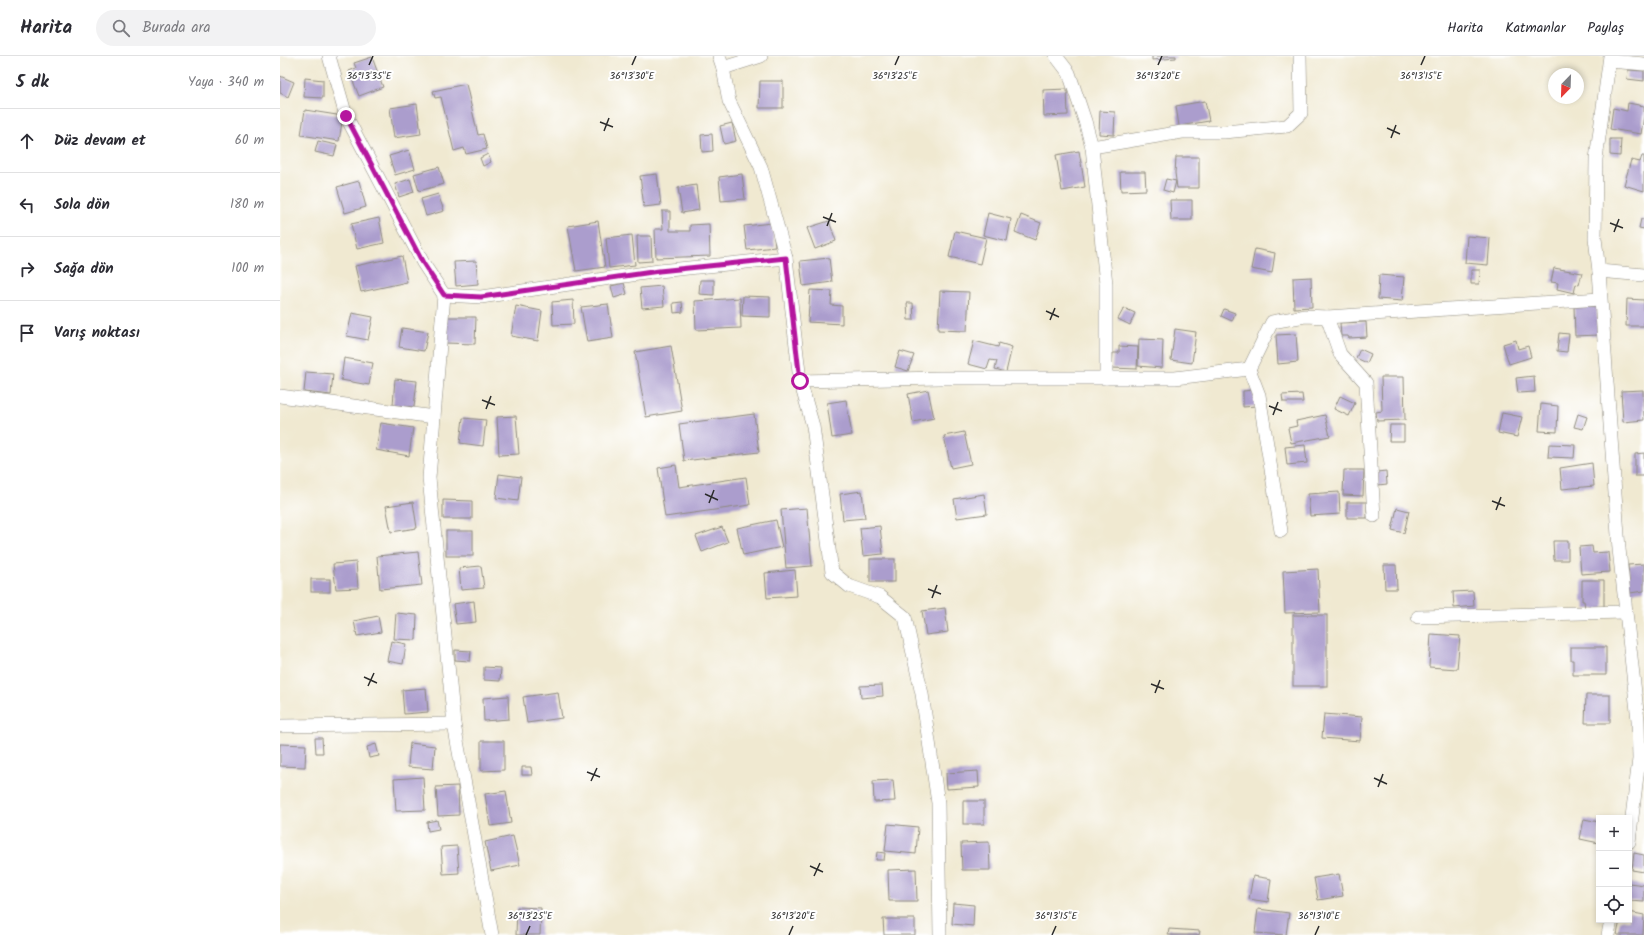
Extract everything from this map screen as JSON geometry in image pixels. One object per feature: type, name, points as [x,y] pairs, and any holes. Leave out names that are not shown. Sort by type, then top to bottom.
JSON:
[{"type":"street","points":[[329,56],[346,116],[423,263],[444,295],[429,478],[454,724],[492,935]]},
{"type":"street","points":[[761,56],[721,62],[729,101],[761,167],[786,258],[800,381],[814,426],[832,572],[849,586],[880,597],[905,617],[922,694],[938,803],[940,935]]},
{"type":"street","points":[[1056,56],[1069,73],[1092,147],[1106,284],[1106,378]]},
{"type":"street","points":[[1092,147],[1182,132],[1224,132],[1287,126],[1301,113],[1300,56]]},
{"type":"street","points":[[1632,817],[1639,759],[1638,720],[1619,549],[1600,299],[1596,238],[1596,159],[1610,58],[1644,64]]},
{"type":"street","points":[[444,295],[481,297],[659,271],[786,258]]},
{"type":"street","points":[[1599,271],[1644,275]]},
{"type":"street","points":[[1281,531],[1259,395],[1249,369],[1272,322],[1305,316],[1327,317],[1600,299]]},
{"type":"street","points":[[1327,317],[1340,354],[1366,383],[1374,516]]},
{"type":"street","points":[[800,381],[940,378],[1175,378],[1249,369]]},
{"type":"street","points":[[280,396],[434,417]]},
{"type":"street","points":[[1418,617],[1625,612]]},
{"type":"street","points":[[280,726],[454,724]]},
{"type":"street","points":[[1608,935],[1610,923]]},
{"type":"building","points":[[1152,56],[1176,56],[1176,58],[1152,60]]},
{"type":"building","points":[[372,57],[383,87],[359,96],[349,71],[356,68],[354,63]]},
{"type":"building","points":[[1628,70],[1644,71],[1644,81],[1627,79]]},
{"type":"building","points":[[280,76],[294,82],[288,97],[280,93]]},
{"type":"building","points":[[305,78],[323,80],[323,98],[304,97]]},
{"type":"building","points":[[760,81],[783,81],[783,108],[759,108]]},
{"type":"building","points":[[466,84],[478,135],[483,134],[487,149],[466,154],[464,148],[454,151],[441,97],[435,98],[433,91]]},
{"type":"building","points":[[1067,89],[1068,115],[1044,116],[1043,90]]},
{"type":"building","points":[[1205,101],[1209,121],[1179,126],[1176,106]]},
{"type":"building","points":[[1628,103],[1644,106],[1641,134],[1610,129],[1613,108],[1627,111]]},
{"type":"building","points":[[417,104],[421,134],[394,138],[390,108]]},
{"type":"building","points":[[305,110],[343,116],[339,141],[301,135]]},
{"type":"building","points":[[1100,111],[1115,112],[1114,135],[1099,134]]},
{"type":"building","points":[[732,123],[736,141],[724,144],[720,126]]},
{"type":"building","points":[[712,134],[713,151],[702,152],[701,135]]},
{"type":"building","points":[[1610,139],[1621,139],[1620,156],[1610,155]]},
{"type":"building","points":[[318,141],[337,145],[334,156],[315,152]]},
{"type":"building","points":[[409,150],[415,169],[395,175],[389,156]]},
{"type":"building","points":[[1079,151],[1085,187],[1062,191],[1056,155]]},
{"type":"building","points":[[488,154],[491,162],[483,166],[480,158]]},
{"type":"building","points":[[1642,156],[1644,156],[1644,191],[1624,185],[1631,160],[1640,162]]},
{"type":"building","points":[[1176,157],[1199,157],[1199,188],[1177,188],[1175,173]]},
{"type":"building","points":[[439,167],[444,184],[419,191],[414,174]]},
{"type":"building","points":[[1120,172],[1145,172],[1146,190],[1121,191]]},
{"type":"building","points":[[657,174],[661,205],[644,207],[640,176]]},
{"type":"building","points":[[742,174],[745,199],[721,201],[719,177]]},
{"type":"building","points":[[410,179],[414,192],[399,197],[395,184]]},
{"type":"building","points":[[1166,179],[1176,181],[1173,193],[1163,190]]},
{"type":"building","points":[[359,181],[366,207],[345,213],[337,187]]},
{"type":"building","points":[[696,185],[699,210],[682,213],[678,188]]},
{"type":"building","points":[[438,194],[444,211],[426,216],[421,199]]},
{"type":"building","points":[[1170,200],[1192,200],[1192,220],[1171,220]]},
{"type":"building","points":[[662,211],[670,211],[670,231],[690,231],[690,225],[709,224],[710,256],[656,258],[655,229],[663,229]]},
{"type":"building","points":[[988,213],[1011,219],[1007,241],[983,235]]},
{"type":"building","points":[[1021,215],[1041,223],[1035,240],[1015,232]]},
{"type":"building","points":[[379,218],[384,243],[357,249],[351,224]]},
{"type":"building","points":[[1641,219],[1644,219],[1644,229],[1639,228]]},
{"type":"building","points":[[598,221],[605,267],[576,271],[568,226]]},
{"type":"building","points":[[829,221],[836,241],[815,249],[807,228]]},
{"type":"building","points":[[772,223],[775,247],[747,250],[744,226]]},
{"type":"building","points":[[955,231],[986,238],[980,264],[949,257]]},
{"type":"building","points":[[632,235],[635,265],[609,268],[606,238]]},
{"type":"building","points":[[637,236],[651,236],[652,261],[638,262]]},
{"type":"building","points":[[1467,236],[1490,238],[1488,265],[1465,263]]},
{"type":"building","points":[[1255,249],[1275,253],[1272,273],[1251,269]]},
{"type":"building","points":[[402,256],[407,282],[361,292],[355,266]]},
{"type":"building","points":[[829,258],[832,282],[803,286],[800,261]]},
{"type":"building","points":[[476,261],[478,284],[456,286],[454,262]]},
{"type":"building","points":[[1554,268],[1582,273],[1579,285],[1576,284],[1574,293],[1557,289],[1558,283],[1551,282]]},
{"type":"building","points":[[1471,270],[1480,270],[1479,284],[1471,284]]},
{"type":"building","points":[[1379,275],[1404,277],[1402,301],[1378,299]]},
{"type":"building","points":[[1311,277],[1312,307],[1294,308],[1293,278]]},
{"type":"building","points":[[700,280],[714,280],[714,295],[699,294]]},
{"type":"building","points":[[624,283],[627,294],[614,298],[611,286]]},
{"type":"building","points":[[662,286],[664,306],[642,308],[640,288]]},
{"type":"building","points":[[810,290],[832,291],[831,305],[842,306],[842,324],[808,322]]},
{"type":"building","points":[[940,291],[969,292],[967,331],[938,330]]},
{"type":"building","points":[[743,296],[770,297],[770,317],[742,316]]},
{"type":"building","points":[[740,298],[741,328],[696,330],[695,301]]},
{"type":"building","points":[[1627,299],[1644,300],[1644,326],[1626,326]]},
{"type":"building","points":[[573,300],[574,324],[553,325],[552,302]]},
{"type":"building","points":[[682,302],[683,312],[674,313],[673,303]]},
{"type":"building","points":[[907,303],[913,303],[914,320],[908,320]]},
{"type":"building","points":[[608,304],[613,338],[587,342],[581,307]]},
{"type":"building","points":[[516,306],[542,311],[538,341],[511,336]]},
{"type":"building","points":[[1597,306],[1598,335],[1575,336],[1574,307]]},
{"type":"building","points":[[1124,308],[1135,313],[1130,325],[1118,319]]},
{"type":"building","points":[[1224,309],[1235,313],[1232,321],[1221,316]]},
{"type":"building","points":[[352,313],[373,317],[368,340],[347,336]]},
{"type":"building","points":[[445,317],[476,317],[475,344],[445,343]]},
{"type":"building","points":[[1366,322],[1367,337],[1349,338],[1348,336],[1341,336],[1340,323]]},
{"type":"building","points":[[402,328],[428,332],[424,351],[399,347]]},
{"type":"building","points":[[1175,329],[1196,332],[1192,363],[1171,360]]},
{"type":"building","points":[[1559,333],[1569,334],[1567,352],[1557,351]]},
{"type":"building","points":[[1296,334],[1298,362],[1278,364],[1276,335]]},
{"type":"building","points":[[1139,339],[1163,340],[1162,368],[1138,366]]},
{"type":"building","points":[[1516,340],[1518,349],[1528,346],[1531,357],[1509,364],[1503,344]]},
{"type":"building","points":[[974,341],[998,347],[999,343],[1012,347],[1006,372],[995,369],[997,361],[990,360],[987,369],[968,364]]},
{"type":"building","points":[[671,346],[682,411],[646,417],[635,352]]},
{"type":"building","points":[[1119,346],[1138,347],[1137,369],[1112,368],[1113,353],[1119,353]]},
{"type":"building","points":[[1360,349],[1371,354],[1367,363],[1356,358]]},
{"type":"building","points":[[900,351],[914,355],[908,371],[895,367]]},
{"type":"building","points":[[344,358],[373,363],[369,385],[341,380]]},
{"type":"building","points":[[306,372],[333,374],[331,395],[304,392]]},
{"type":"building","points":[[1534,376],[1535,392],[1518,393],[1516,378]]},
{"type":"building","points":[[1381,377],[1404,377],[1405,420],[1377,421],[1376,412],[1382,411]]},
{"type":"building","points":[[395,379],[417,381],[414,407],[393,405]]},
{"type":"building","points":[[928,390],[934,418],[913,422],[908,394]]},
{"type":"building","points":[[1253,390],[1256,406],[1243,407],[1243,391]]},
{"type":"building","points":[[1643,390],[1644,420],[1623,422],[1621,391]]},
{"type":"building","points":[[1302,394],[1303,402],[1283,402],[1282,395]]},
{"type":"building","points":[[1340,396],[1355,403],[1349,416],[1334,409]]},
{"type":"building","points":[[846,400],[852,435],[832,438],[827,403]]},
{"type":"building","points":[[1541,404],[1558,406],[1557,432],[1539,431]]},
{"type":"building","points":[[1502,413],[1522,417],[1517,437],[1498,433]]},
{"type":"building","points":[[754,414],[759,452],[684,461],[679,424]]},
{"type":"building","points":[[1578,414],[1587,417],[1583,429],[1574,427]]},
{"type":"building","points":[[1325,415],[1330,436],[1291,443],[1288,428],[1297,426],[1296,421]]},
{"type":"building","points":[[516,416],[519,454],[499,455],[497,417]]},
{"type":"building","points":[[463,418],[486,420],[483,446],[460,443]]},
{"type":"building","points":[[381,423],[413,428],[409,456],[376,450]]},
{"type":"building","points":[[1390,425],[1404,425],[1404,441],[1389,441]]},
{"type":"building","points":[[964,432],[971,464],[951,468],[944,436]]},
{"type":"building","points":[[1549,444],[1575,445],[1574,458],[1548,457]]},
{"type":"building","points":[[1305,445],[1307,463],[1287,465],[1285,447]]},
{"type":"building","points":[[1644,453],[1644,476],[1635,476],[1635,454]]},
{"type":"building","points":[[1592,463],[1594,486],[1562,489],[1560,468]]},
{"type":"building","points":[[676,465],[679,487],[746,477],[750,505],[665,517],[658,468]]},
{"type":"building","points":[[1344,470],[1364,470],[1363,496],[1343,495]]},
{"type":"building","points":[[1386,471],[1387,484],[1378,485],[1377,472]]},
{"type":"building","points":[[499,474],[521,477],[518,501],[496,498]]},
{"type":"building","points":[[862,491],[865,518],[843,520],[840,494]]},
{"type":"building","points":[[1339,492],[1340,514],[1310,516],[1308,494]]},
{"type":"building","points":[[984,494],[987,514],[957,518],[954,499]]},
{"type":"building","points":[[443,500],[472,501],[472,519],[443,519]]},
{"type":"building","points":[[413,502],[417,528],[391,532],[386,506]]},
{"type":"building","points":[[1347,502],[1367,502],[1367,518],[1347,518]]},
{"type":"building","points":[[807,508],[812,566],[786,568],[781,510]]},
{"type":"building","points":[[1397,508],[1409,511],[1404,533],[1392,530]]},
{"type":"building","points":[[776,520],[782,547],[743,555],[737,528]]},
{"type":"building","points":[[880,526],[883,554],[863,556],[860,528]]},
{"type":"building","points":[[722,527],[728,542],[702,552],[696,536]]},
{"type":"building","points":[[446,531],[473,531],[473,556],[446,556]]},
{"type":"building","points":[[1553,541],[1568,541],[1568,560],[1554,560]]},
{"type":"building","points":[[1592,546],[1593,553],[1608,552],[1610,572],[1581,574],[1579,547]]},
{"type":"building","points":[[418,552],[422,585],[380,589],[377,556]]},
{"type":"building","points":[[870,559],[895,559],[895,582],[870,582]]},
{"type":"building","points":[[356,562],[358,588],[336,589],[333,564]]},
{"type":"building","points":[[1644,564],[1644,591],[1630,593],[1628,565]]},
{"type":"building","points":[[1384,565],[1396,565],[1397,589],[1385,589]]},
{"type":"building","points":[[481,566],[484,588],[461,590],[459,568]]},
{"type":"building","points":[[1318,569],[1320,612],[1285,613],[1283,571]]},
{"type":"building","points":[[795,570],[797,596],[767,598],[765,573]]},
{"type":"building","points":[[311,579],[330,579],[330,592],[311,592]]},
{"type":"building","points":[[1582,580],[1604,580],[1604,609],[1585,609],[1584,601],[1582,601]]},
{"type":"building","points":[[1473,591],[1474,606],[1454,608],[1453,592]]},
{"type":"building","points":[[474,601],[476,622],[456,624],[453,604]]},
{"type":"building","points":[[945,608],[948,632],[926,635],[922,611]]},
{"type":"building","points":[[396,613],[417,615],[416,640],[394,639]]},
{"type":"building","points":[[1293,615],[1327,615],[1327,686],[1293,686]]},
{"type":"building","points":[[378,616],[381,632],[357,636],[354,621]]},
{"type":"building","points":[[1431,634],[1460,636],[1457,669],[1429,667]]},
{"type":"building","points":[[391,641],[406,644],[403,664],[387,661]]},
{"type":"building","points":[[1571,647],[1606,647],[1606,675],[1573,675]]},
{"type":"building","points":[[455,650],[471,651],[470,661],[455,660]]},
{"type":"building","points":[[484,667],[501,668],[500,681],[484,680]]},
{"type":"building","points":[[882,685],[883,696],[861,698],[860,686]]},
{"type":"building","points":[[426,688],[428,712],[404,714],[402,690]]},
{"type":"building","points":[[558,692],[562,718],[527,723],[523,697]]},
{"type":"building","points":[[1586,695],[1610,695],[1610,723],[1585,723]]},
{"type":"building","points":[[508,696],[509,719],[484,721],[483,698]]},
{"type":"building","points":[[1324,714],[1362,717],[1360,741],[1322,738]]},
{"type":"building","points":[[315,738],[322,738],[323,753],[316,753]]},
{"type":"building","points":[[481,741],[504,741],[504,770],[481,771]]},
{"type":"building","points":[[410,743],[435,746],[433,769],[408,767]]},
{"type":"building","points":[[280,744],[306,745],[305,767],[280,766]]},
{"type":"building","points":[[376,744],[379,756],[369,758],[367,747]]},
{"type":"building","points":[[522,767],[531,767],[532,775],[522,775]]},
{"type":"building","points":[[978,771],[979,787],[947,789],[946,773]]},
{"type":"building","points":[[423,777],[425,810],[396,811],[394,779]]},
{"type":"building","points":[[893,780],[895,801],[874,802],[873,781]]},
{"type":"building","points":[[458,786],[459,815],[438,816],[436,787]]},
{"type":"building","points":[[506,791],[511,823],[490,826],[485,794]]},
{"type":"building","points":[[963,801],[984,801],[984,824],[963,824]]},
{"type":"building","points":[[1584,819],[1596,821],[1596,842],[1580,839]]},
{"type":"building","points":[[437,820],[439,829],[428,831],[427,822]]},
{"type":"building","points":[[888,824],[918,827],[916,854],[885,851]]},
{"type":"building","points":[[513,836],[520,865],[491,871],[485,842]]},
{"type":"building","points":[[989,842],[990,870],[962,870],[961,843]]},
{"type":"building","points":[[457,846],[459,873],[443,874],[441,847]]},
{"type":"building","points":[[877,852],[885,853],[884,860],[876,860]]},
{"type":"building","points":[[1634,853],[1644,855],[1644,872],[1632,870]]},
{"type":"building","points":[[916,869],[917,901],[889,901],[888,870]]},
{"type":"building","points":[[1339,874],[1343,896],[1318,900],[1314,878]]},
{"type":"building","points":[[1253,876],[1271,879],[1268,902],[1249,899]]},
{"type":"building","points":[[1632,883],[1644,885],[1644,902],[1632,901]]},
{"type":"building","points":[[953,903],[974,905],[973,926],[952,924]]},
{"type":"building","points":[[517,907],[541,908],[540,935],[516,935]]},
{"type":"building","points":[[1258,909],[1289,913],[1286,935],[1255,933]]},
{"type":"building","points":[[1632,913],[1644,915],[1643,935],[1617,935],[1619,923],[1632,923]]},
{"type":"building","points":[[883,919],[915,919],[915,935],[884,935]]},
{"type":"building","points":[[1169,929],[1200,931],[1199,935],[1168,935]]},
{"type":"route","points":[[346,116],[423,263],[444,295],[481,297],[659,271],[786,258],[800,381]]}]
